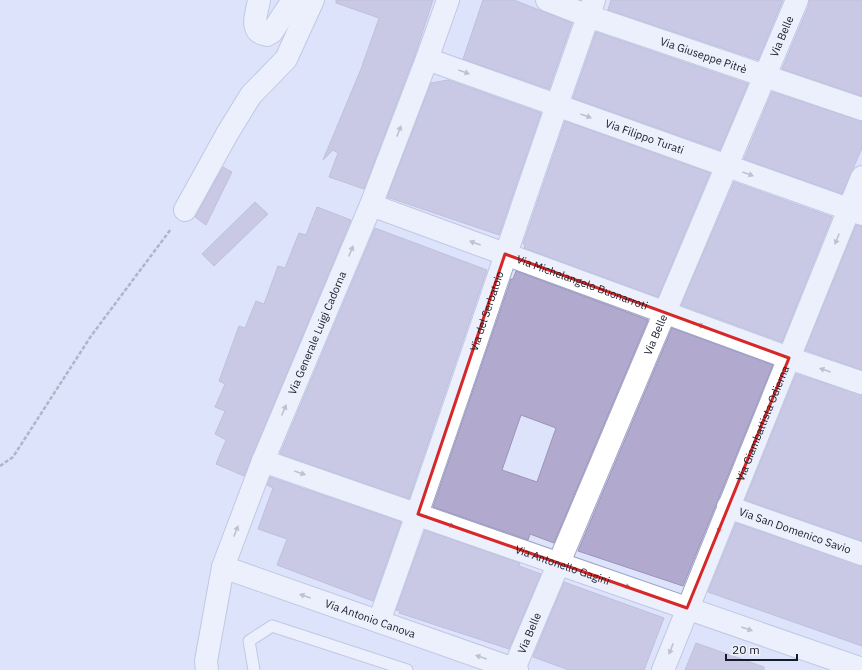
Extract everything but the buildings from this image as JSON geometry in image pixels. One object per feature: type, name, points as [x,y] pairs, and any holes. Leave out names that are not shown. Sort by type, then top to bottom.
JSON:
[{"type":"street","points":[[259,0],[254,25],[257,31],[261,34],[267,35],[272,32],[293,0]]},
{"type":"street","points":[[185,210],[227,134],[251,95],[286,59],[313,0]]},
{"type":"street","name":"Via Generale Luigi Cadorna","points":[[207,670],[206,661],[223,567],[263,461],[370,205],[427,59],[448,0]]},
{"type":"street","name":"Via Giuseppe Pitrè","points":[[547,0],[591,8],[766,76],[862,109]]},
{"type":"street","name":"Via Belle","points":[[516,670],[559,564],[797,0]]},
{"type":"street","name":"Via del Serbatoio","points":[[379,621],[418,514],[505,254],[591,8]]},
{"type":"street","name":"Via Filippo Turati","points":[[427,59],[855,212]]},
{"type":"street","name":"Via Giambattista Odierna","points":[[663,670],[789,358],[855,212],[862,177]]},
{"type":"street","name":"Via Michelangelo Buonarroti","points":[[370,205],[789,358],[862,383]]},
{"type":"street","name":"Via Antonello Gagini","points":[[263,461],[862,669]]},
{"type":"street","name":"Via San Domenico Savio","points":[[728,507],[862,554]]},
{"type":"street","name":"Via Antonio Canova","points":[[223,567],[516,670]]},
{"type":"lane","points":[[254,670],[249,641],[272,626],[407,670]]},
{"type":"path","points":[[0,466],[13,457],[91,336],[185,210]]},
{"type":"highlighted area","points":[[505,254],[789,358],[687,608],[418,514]]}]
